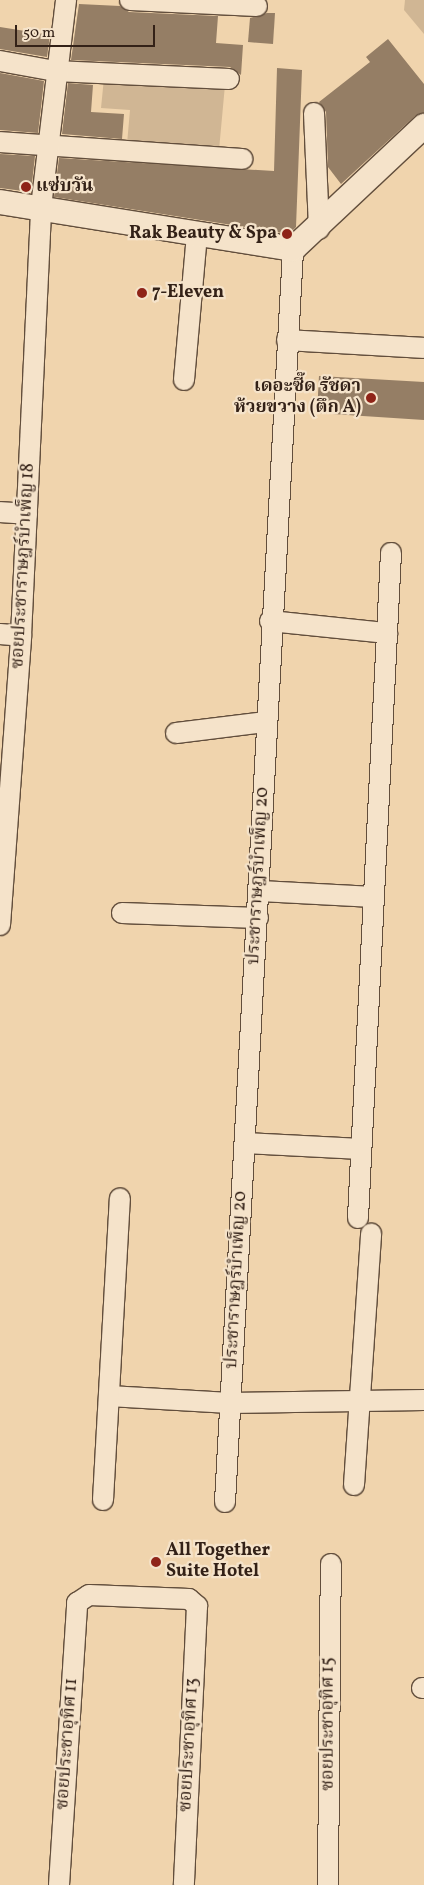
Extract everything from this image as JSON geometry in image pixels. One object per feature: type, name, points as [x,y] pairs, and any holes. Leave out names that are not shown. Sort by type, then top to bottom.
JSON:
[{"type":"street","name":"ซอยประชาราษฎร์บำเพ็ญ 18","points":[[0,925],[22,636],[46,148],[66,0]]},
{"type":"street","points":[[130,0],[257,6]]},
{"type":"street","points":[[0,61],[55,71],[229,79]]},
{"type":"street","points":[[314,113],[319,229]]},
{"type":"street","points":[[0,202],[42,207],[293,249],[319,229],[424,126]]},
{"type":"street","points":[[0,142],[46,148],[242,159]]},
{"type":"street","points":[[184,380],[197,233]]},
{"type":"street","name":"ประชาราษฎร์บำเพ็ญ 20","points":[[225,1502],[260,891],[270,620],[293,249]]},
{"type":"street","points":[[287,340],[424,348]]},
{"type":"street","points":[[0,512],[27,514]]},
{"type":"street","points":[[358,1218],[391,552]]},
{"type":"street","points":[[270,620],[387,632]]},
{"type":"street","points":[[0,634],[22,636]]},
{"type":"street","points":[[176,733],[266,722]]},
{"type":"street","points":[[260,891],[374,897]]},
{"type":"street","points":[[122,913],[258,918]]},
{"type":"street","points":[[245,1143],[362,1149]]},
{"type":"street","points":[[104,1500],[120,1198]]},
{"type":"street","points":[[354,1485],[362,1401],[371,1234]]},
{"type":"street","points":[[109,1396],[230,1402],[424,1400]]},
{"type":"street","name":"ซอยประชาอุทิศ 15","points":[[328,1885],[331,1564]]},
{"type":"street","name":"ซอยประชาอุทิศ 13","points":[[77,1602],[89,1595],[189,1599],[197,1606],[184,1885]]},
{"type":"street","name":"ซอยประชาอุทิศ 11","points":[[59,1885],[77,1602]]},
{"type":"shaded area","points":[[405,0],[424,0],[424,34],[404,10]]},
{"type":"shaded area","points":[[104,78],[225,85],[219,150],[127,144],[130,110],[101,108]]},
{"type":"building","points":[[79,4],[120,6],[129,12],[218,16],[216,43],[243,45],[241,75],[230,67],[71,60]]},
{"type":"building","points":[[267,13],[275,13],[273,44],[248,42],[250,18]]},
{"type":"building","points":[[0,27],[50,35],[47,57],[0,49]]},
{"type":"building","points":[[388,39],[424,84],[424,113],[415,116],[341,184],[328,167],[326,112],[319,102],[370,62],[366,57]]},
{"type":"building","points":[[277,68],[302,70],[296,227],[289,234],[54,197],[59,158],[274,171]]},
{"type":"building","points":[[0,73],[44,81],[38,133],[0,130]]},
{"type":"building","points":[[68,83],[93,85],[91,112],[124,114],[122,139],[62,134]]},
{"type":"building","points":[[0,154],[35,156],[31,192],[0,188]]},
{"type":"building","name":"เดอะซี๊ด รัชดา ห้วยขวาง (ตึก A)","points":[[319,376],[424,382],[424,420],[317,413]]},
{"type":"place","name":"แซ่บวัน","points":[[26,187]]},
{"type":"place","name":"Rak Beauty & Spa","points":[[287,234]]},
{"type":"place","name":"7-Eleven","points":[[142,293]]},
{"type":"place","name":"เดอะซี๊ด รัชดา ห้วยขวาง (ตึก A)","points":[[371,398]]},
{"type":"place","name":"All Together Suite Hotel","points":[[156,1562]]}]
